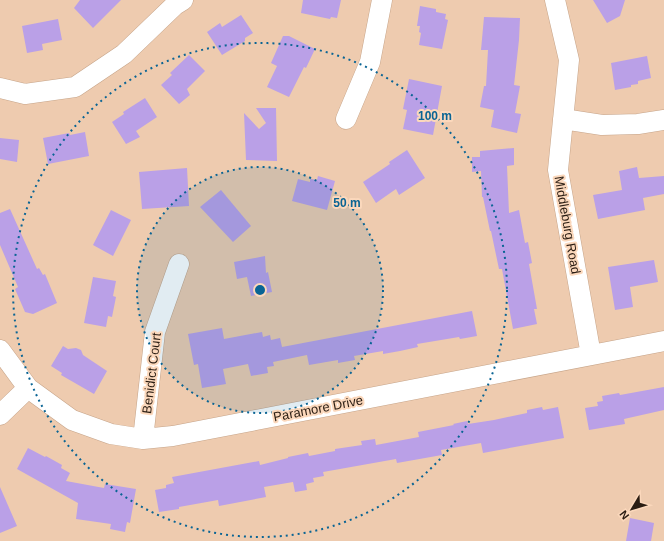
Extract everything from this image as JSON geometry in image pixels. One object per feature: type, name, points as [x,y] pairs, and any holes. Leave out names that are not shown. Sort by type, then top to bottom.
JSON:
[{"type":"street","points":[[346,120],[370,62],[382,0]]},
{"type":"street","name":"Middleburg Road","points":[[555,0],[569,60],[558,170],[591,355]]},
{"type":"street","points":[[0,88],[25,94],[75,87],[124,54],[176,2]]},
{"type":"street","points":[[563,118],[602,125],[638,124],[664,120]]},
{"type":"street","name":"Benidict Court","points":[[143,439],[155,332],[180,264]]},
{"type":"street","name":"Paramore Drive","points":[[0,350],[28,388],[72,420],[110,434],[143,439],[173,436],[664,341]]},
{"type":"street","points":[[0,415],[28,388]]},
{"type":"building","points":[[80,0],[121,0],[93,28],[74,8]]},
{"type":"building","points":[[303,0],[341,0],[337,18],[331,17],[330,19],[301,13]]},
{"type":"building","points":[[593,0],[625,0],[620,16],[607,23]]},
{"type":"building","points":[[420,6],[436,9],[436,12],[446,14],[445,19],[448,20],[442,49],[419,45],[421,33],[419,32],[420,26],[417,26]]},
{"type":"building","points":[[241,15],[253,33],[245,38],[245,41],[222,55],[207,32],[220,23],[222,27]]},
{"type":"building","points":[[484,17],[520,18],[514,85],[520,86],[515,113],[521,114],[517,133],[491,127],[494,110],[480,107],[484,86],[486,86],[488,50],[481,50]]},
{"type":"building","points":[[58,19],[62,40],[42,44],[43,50],[27,53],[22,26]]},
{"type":"building","points":[[283,36],[289,36],[315,49],[289,97],[267,87],[277,66],[271,63]]},
{"type":"building","points":[[189,55],[205,71],[187,89],[190,95],[179,104],[161,85],[172,75],[170,73]]},
{"type":"building","points":[[647,56],[651,78],[638,81],[638,84],[631,85],[631,87],[615,90],[611,63]]},
{"type":"building","points":[[409,79],[442,86],[433,135],[403,129],[407,110],[403,109]]},
{"type":"building","points":[[145,98],[157,117],[136,131],[140,137],[126,144],[112,122],[124,114],[123,112]]},
{"type":"building","points":[[256,108],[276,108],[277,161],[246,160],[244,113],[259,129],[266,123]]},
{"type":"building","points":[[85,132],[89,156],[48,164],[43,138],[69,133],[70,135]]},
{"type":"building","points":[[0,138],[19,140],[17,162],[0,159]]},
{"type":"building","points":[[514,148],[514,165],[507,166],[509,213],[519,210],[525,243],[528,242],[532,263],[529,264],[537,309],[534,309],[537,324],[513,329],[502,269],[499,269],[482,197],[481,171],[472,172],[472,157],[480,157],[480,151]]},
{"type":"building","points":[[407,150],[425,178],[399,195],[396,189],[376,203],[363,182],[390,164],[389,162]]},
{"type":"building","points":[[637,167],[639,178],[664,176],[664,194],[643,198],[645,210],[598,219],[593,195],[622,190],[619,171]]},
{"type":"building","points":[[187,168],[189,206],[142,209],[139,172]]},
{"type":"building","points":[[318,176],[335,181],[327,210],[292,201],[298,179],[310,182],[310,179],[317,180]]},
{"type":"building","points":[[221,190],[251,226],[233,242],[200,207]]},
{"type":"building","points":[[10,209],[37,269],[39,268],[43,275],[45,274],[57,303],[33,314],[25,312],[15,289],[18,287],[0,245],[0,213]]},
{"type":"building","points":[[111,210],[131,220],[113,256],[93,245]]},
{"type":"building","points":[[265,256],[266,273],[268,272],[272,292],[251,296],[247,277],[237,279],[234,262]]},
{"type":"building","points":[[654,260],[658,282],[630,287],[633,307],[615,310],[608,267]]},
{"type":"building","points":[[93,277],[116,281],[113,296],[116,297],[112,317],[108,316],[106,327],[84,323]]},
{"type":"building","points":[[472,311],[477,336],[460,339],[459,337],[417,344],[418,347],[383,354],[383,351],[354,356],[355,360],[338,363],[338,360],[309,365],[307,355],[273,362],[274,366],[267,367],[268,373],[251,376],[248,364],[223,369],[226,384],[202,388],[198,364],[194,365],[188,334],[222,328],[224,339],[262,332],[263,337],[270,335],[271,340],[280,338],[282,347]]},
{"type":"building","points":[[63,346],[68,349],[76,348],[81,350],[83,355],[107,371],[94,394],[61,375],[62,373],[51,366]]},
{"type":"building","points":[[664,387],[664,410],[624,419],[625,424],[589,430],[585,408],[598,406],[597,402],[603,401],[602,396],[619,393],[620,395]]},
{"type":"building","points":[[542,407],[543,410],[558,407],[564,438],[483,453],[481,443],[441,450],[442,455],[397,463],[396,459],[323,472],[324,476],[313,478],[314,482],[306,484],[307,490],[295,492],[293,482],[264,487],[266,497],[219,506],[218,500],[159,512],[155,490],[166,488],[166,485],[174,483],[172,477],[259,461],[260,465],[308,453],[309,456],[335,451],[335,449],[362,445],[361,441],[375,439],[376,445],[419,437],[418,432],[467,421],[468,424],[494,420],[527,413],[527,410]]},
{"type":"building","points":[[28,448],[62,465],[61,468],[70,473],[66,481],[104,488],[105,484],[136,489],[130,523],[127,522],[125,532],[110,529],[111,524],[76,519],[78,503],[17,469]]},
{"type":"building","points":[[0,487],[17,526],[0,533]]},
{"type":"building","points":[[630,518],[654,523],[651,541],[626,541]]}]
